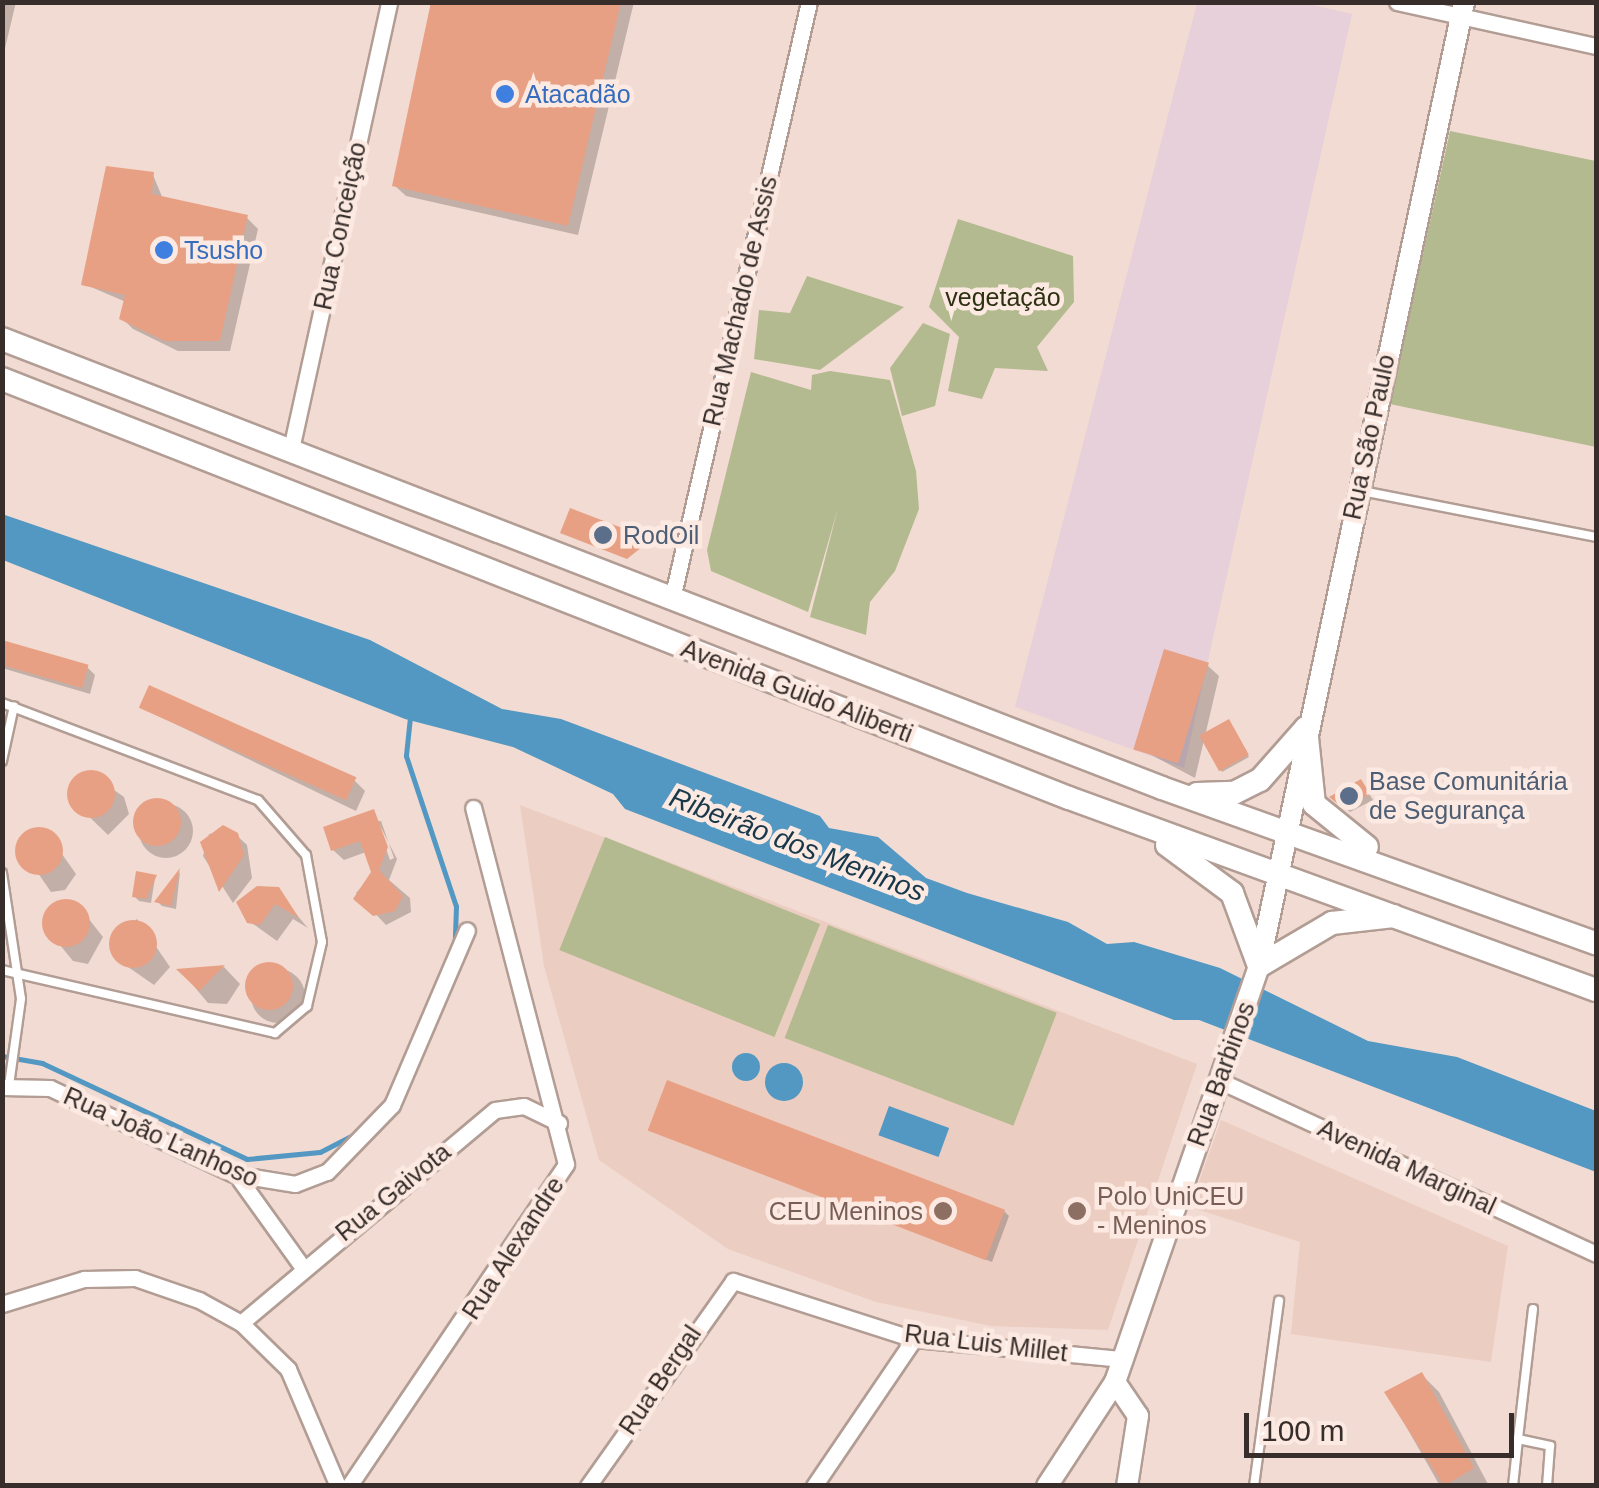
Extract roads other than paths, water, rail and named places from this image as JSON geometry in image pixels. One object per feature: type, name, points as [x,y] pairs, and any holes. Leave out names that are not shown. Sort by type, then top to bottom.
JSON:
[{"type":"main road","name":"Avenida Guido Aliberti","points":[[2,339],[1162,788],[1425,876],[1596,943]]},
{"type":"main road","name":"Avenida Guido Aliberti","points":[[2,379],[1069,798],[1403,916],[1596,990]]},
{"type":"main road","points":[[901,732],[931,700]]},
{"type":"main road","points":[[1162,788],[1234,794],[1276,767],[1306,728]]},
{"type":"main road","points":[[1306,728],[1307,784],[1326,820],[1425,876]]},
{"type":"main road","points":[[1069,798],[1216,874],[1245,917],[1258,971],[1332,922],[1403,916]]},
{"type":"main road","points":[[1473,942],[1489,902]]},
{"type":"street","name":"Rua Conceição","points":[[290,449],[389,2]]},
{"type":"street","name":"Rua Machado de Assis","points":[[672,599],[809,2]]},
{"type":"street","points":[[1396,2],[1462,11],[1596,46]]},
{"type":"street","name":"Rua São Paulo","points":[[1281,873],[1306,728],[1462,11]]},
{"type":"street","name":"Rua Alexandre","points":[[349,1486],[562,1178],[559,1123],[508,963],[473,808]]},
{"type":"street","name":"Rua Barbinos","points":[[1048,1486],[1115,1382],[1258,971],[1281,873]]},
{"type":"street","name":"Rua João Lanhoso","points":[[6,1086],[89,1102],[234,1174],[295,1184],[326,1172],[370,1133],[414,1063],[466,930]]},
{"type":"street","name":"Avenida Marginal","points":[[1218,1080],[1596,1254]]},
{"type":"street","name":"Rua Gaivota","points":[[241,1323],[301,1266],[495,1110],[524,1106],[559,1123]]},
{"type":"street","points":[[234,1174],[301,1266]]},
{"type":"street","points":[[2,1304],[84,1279],[135,1278],[241,1323],[288,1368],[312,1407],[338,1486]]},
{"type":"street","name":"Rua Luis Millet","points":[[737,1280],[914,1339],[1123,1359]]},
{"type":"street","name":"Rua Bergal","points":[[588,1486],[737,1280]]},
{"type":"street","points":[[814,1486],[914,1339]]},
{"type":"street","points":[[1115,1382],[1138,1416],[1127,1486]]},
{"type":"lane","points":[[1358,490],[1596,537]]},
{"type":"lane","points":[[2,703],[258,800],[306,855],[322,942],[307,1006],[276,1033],[2,970]]},
{"type":"lane","points":[[2,761],[14,706]]},
{"type":"lane","name":"Rua João Lanhoso","points":[[2,872],[20,972],[19,1041],[6,1086]]},
{"type":"lane","points":[[1254,1486],[1279,1301]]},
{"type":"lane","points":[[1513,1486],[1533,1310]]},
{"type":"lane","points":[[1518,1439],[1550,1446],[1547,1486]]},
{"type":"water","name":"Ribeirão dos Meninos","points":[[2,514],[370,640],[502,709],[561,719],[820,816],[829,828],[878,837],[926,878],[1068,922],[1107,944],[1134,942],[1220,968],[1368,1041],[1457,1057],[1596,1111],[1596,1172],[1199,1020],[1174,1020],[625,809],[613,794],[513,747],[405,719],[3,560]]},
{"type":"water","points":[[746,1053],[756,1057],[760,1067],[756,1077],[746,1081],[736,1077],[732,1067],[736,1057]]},
{"type":"water","points":[[784,1063],[797,1069],[803,1082],[797,1095],[784,1101],[771,1095],[765,1082],[771,1069]]},
{"type":"water","points":[[889,1106],[949,1128],[939,1157],[878,1135]]},
{"type":"waterway","points":[[410,717],[406,756],[456,906],[455,943]]},
{"type":"waterway","points":[[2,1056],[42,1063],[247,1159],[320,1152],[357,1133]]},
{"type":"place","name":"Atacadão","points":[[505,94]]},
{"type":"place","name":"Tsusho","points":[[164,250]]},
{"type":"place","name":"RodOil","points":[[603,535]]},
{"type":"place","name":"Base Comunitária de Segurança","points":[[1349,796]]},
{"type":"place","name":"CEU Meninos","points":[[943,1211]]},
{"type":"place","name":"Polo UniCEU - Meninos","points":[[1077,1211]]},
{"type":"park label","name":"vegetação","points":[[1003,297]]}]
